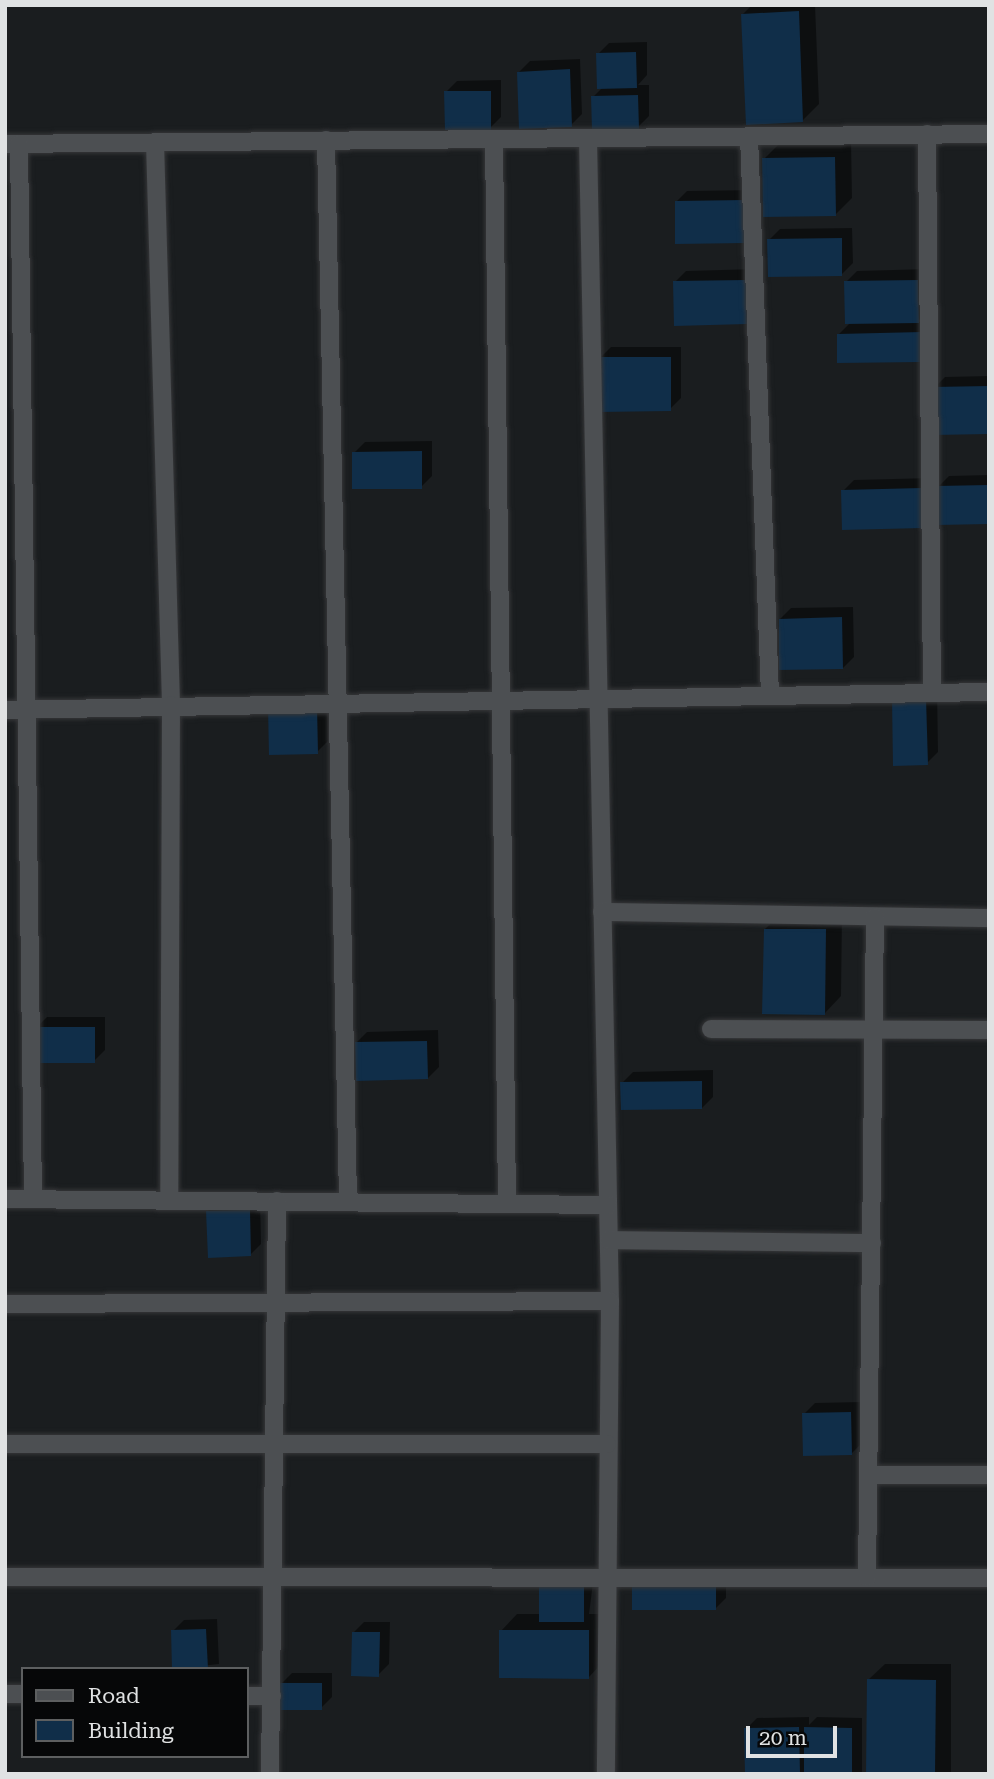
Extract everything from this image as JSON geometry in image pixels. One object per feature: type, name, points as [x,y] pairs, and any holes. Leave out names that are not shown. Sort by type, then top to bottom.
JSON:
[{"type":"street","points":[[927,134],[932,693]]},
{"type":"street","points":[[33,1199],[26,710],[12,144],[989,134]]},
{"type":"street","points":[[749,136],[770,695]]},
{"type":"street","points":[[588,138],[595,698],[610,1301],[604,1577],[606,1774]]},
{"type":"street","points":[[494,139],[507,1204]]},
{"type":"street","points":[[326,140],[348,1202]]},
{"type":"street","points":[[155,142],[171,705],[169,1199]]},
{"type":"street","points":[[5,710],[338,700],[501,701],[989,692]]},
{"type":"street","points":[[602,912],[989,918]]},
{"type":"street","points":[[867,1577],[875,916]]},
{"type":"street","points":[[711,1029],[989,1030]]},
{"type":"street","points":[[5,1199],[608,1205]]},
{"type":"street","points":[[270,1774],[277,1576],[276,1201]]},
{"type":"street","points":[[609,1240],[872,1244]]},
{"type":"street","points":[[5,1304],[610,1301]]},
{"type":"street","points":[[5,1444],[607,1444]]},
{"type":"street","points":[[869,1475],[989,1475]]},
{"type":"street","points":[[5,1577],[989,1578]]},
{"type":"street","points":[[248,1696],[272,1696]]},
{"type":"building","points":[[799,11],[803,122],[746,125],[741,14]]},
{"type":"building","points":[[636,52],[637,88],[597,89],[596,53]]},
{"type":"building","points":[[570,69],[572,127],[519,129],[517,72]]},
{"type":"building","points":[[444,91],[491,91],[491,130],[445,130]]},
{"type":"building","points":[[638,95],[639,129],[592,130],[591,96]]},
{"type":"building","points":[[835,157],[836,216],[763,217],[762,158]]},
{"type":"building","points":[[745,200],[746,243],[675,244],[675,201]]},
{"type":"building","points":[[842,238],[842,276],[768,277],[767,239]]},
{"type":"building","points":[[746,280],[747,324],[674,326],[673,281]]},
{"type":"building","points":[[918,280],[919,323],[845,324],[844,281]]},
{"type":"building","points":[[922,332],[922,362],[837,363],[837,334]]},
{"type":"building","points":[[598,357],[671,357],[671,411],[598,412]]},
{"type":"building","points":[[989,386],[989,434],[933,435],[932,387]]},
{"type":"building","points":[[422,451],[422,489],[352,489],[352,452]]},
{"type":"building","points":[[989,485],[989,524],[937,525],[936,486]]},
{"type":"building","points":[[922,488],[923,528],[842,530],[841,490]]},
{"type":"building","points":[[842,617],[843,669],[779,670],[779,619]]},
{"type":"building","points":[[926,698],[928,765],[893,766],[892,699]]},
{"type":"building","points":[[317,706],[318,754],[269,755],[268,707]]},
{"type":"building","points":[[764,929],[826,929],[825,1015],[762,1014]]},
{"type":"building","points":[[35,1027],[95,1027],[95,1063],[34,1063]]},
{"type":"building","points":[[427,1041],[428,1079],[356,1081],[355,1042]]},
{"type":"building","points":[[702,1081],[702,1109],[621,1110],[620,1082]]},
{"type":"building","points":[[250,1210],[251,1256],[208,1258],[206,1211]]},
{"type":"building","points":[[851,1412],[852,1455],[803,1456],[802,1413]]},
{"type":"building","points":[[632,1581],[716,1582],[716,1610],[632,1610]]},
{"type":"building","points":[[539,1585],[584,1585],[584,1622],[539,1622]]},
{"type":"building","points":[[206,1629],[208,1667],[172,1667],[171,1630]]},
{"type":"building","points":[[499,1630],[589,1630],[589,1679],[499,1678]]},
{"type":"building","points":[[352,1632],[380,1632],[379,1677],[351,1676]]},
{"type":"building","points":[[867,1679],[936,1680],[935,1774],[866,1774]]},
{"type":"building","points":[[280,1683],[322,1683],[322,1710],[280,1710]]},
{"type":"building","points":[[799,1727],[800,1774],[745,1774],[744,1728]]},
{"type":"building","points":[[804,1727],[852,1728],[852,1774],[804,1774]]}]
